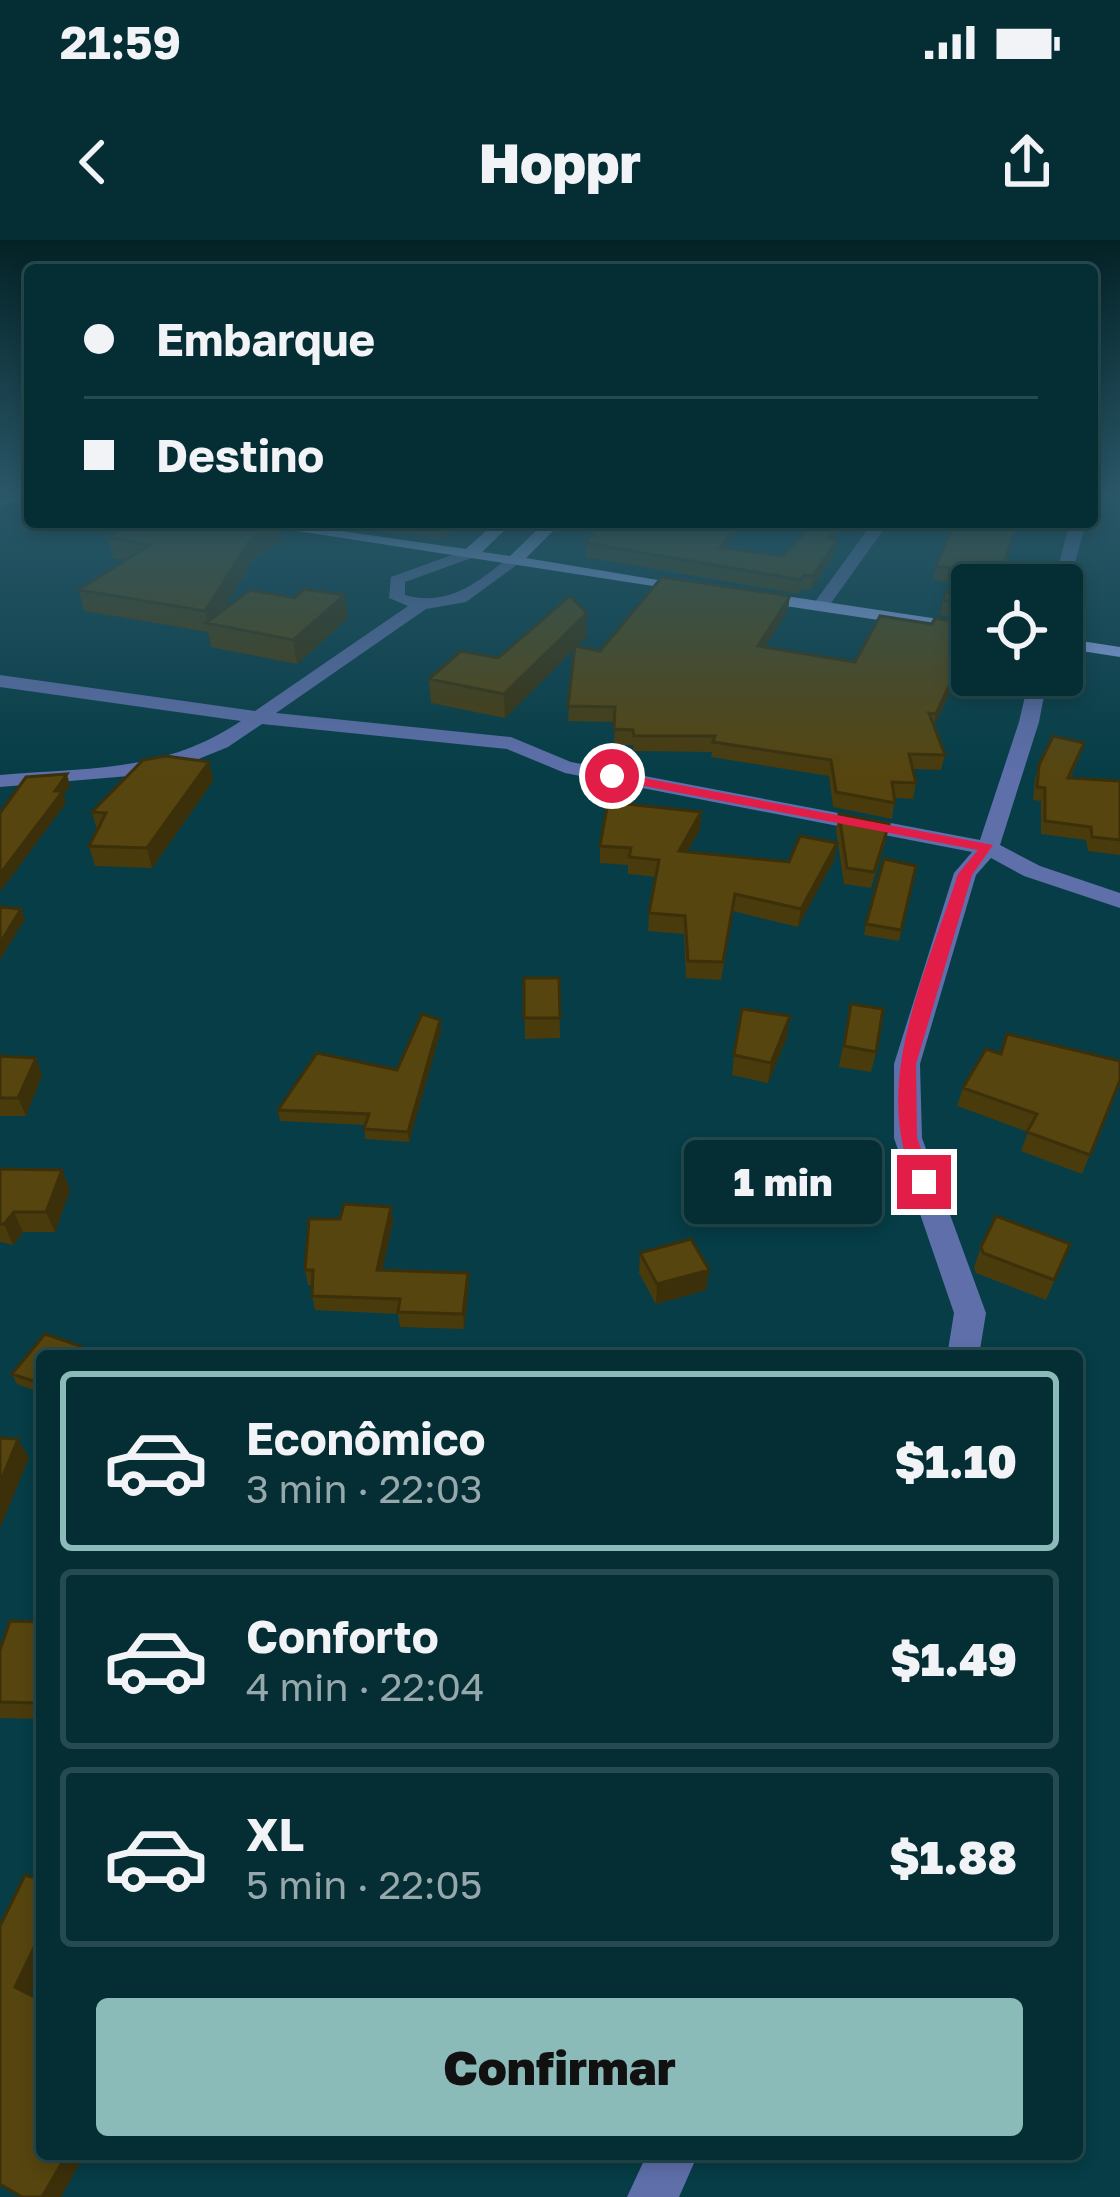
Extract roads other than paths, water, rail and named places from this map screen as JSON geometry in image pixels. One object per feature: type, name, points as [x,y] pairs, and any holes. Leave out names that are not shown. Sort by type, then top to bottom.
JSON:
[{"type":"main road","points":[[707,589],[951,626]]},
{"type":"main road","points":[[1083,647],[1120,652]]},
{"type":"street","points":[[397,589],[397,598],[420,606],[452,605],[479,589]]},
{"type":"street","points":[[820,606],[832,589]]},
{"type":"street","points":[[0,781],[164,767],[264,718],[420,606]]},
{"type":"street","points":[[0,681],[264,718],[511,743],[566,767],[988,848],[1031,871],[1120,902]]},
{"type":"street","points":[[964,1350],[970,1312],[908,1138],[907,1064],[965,874],[988,848],[1035,696]]},
{"type":"street","points":[[653,2197],[671,2160]]}]
